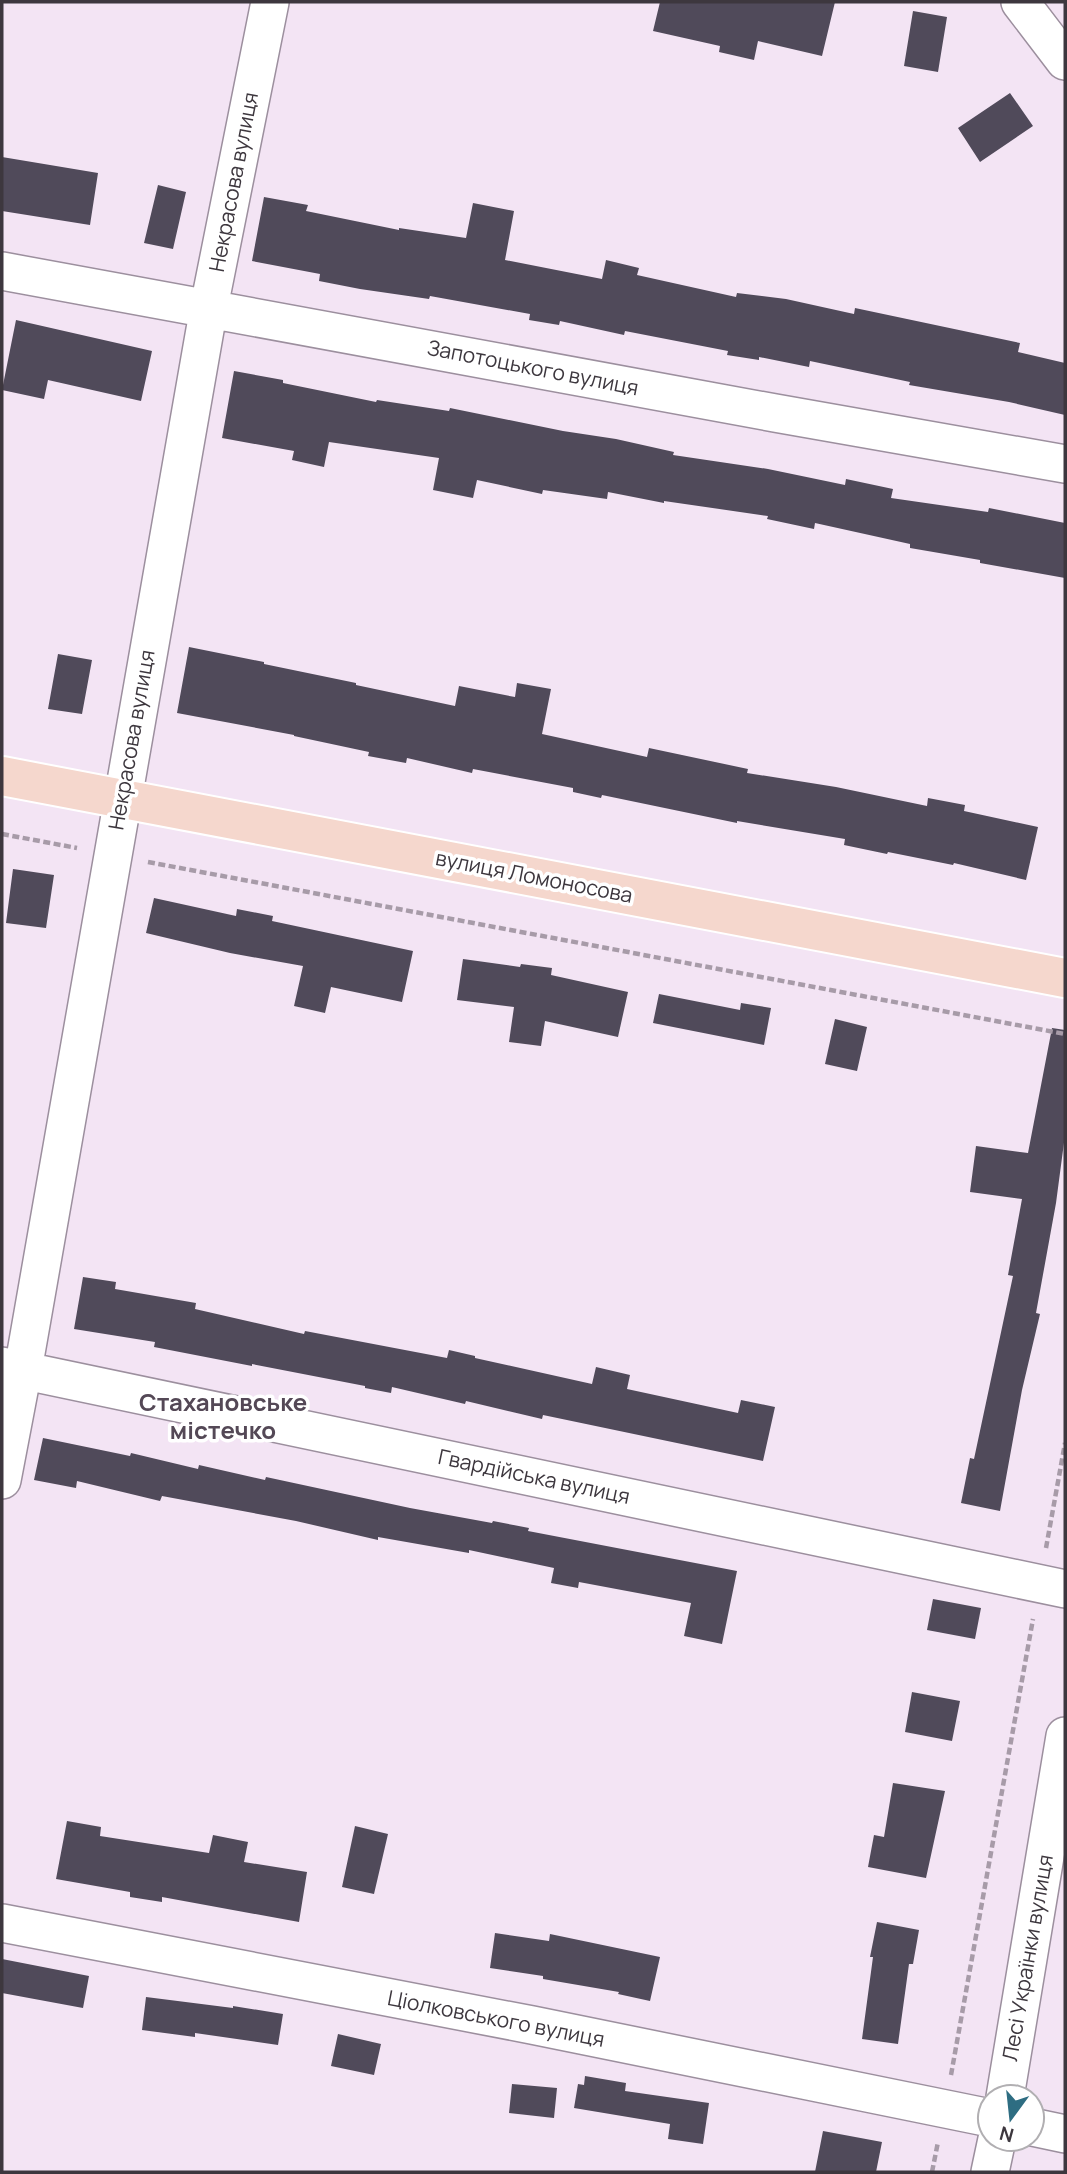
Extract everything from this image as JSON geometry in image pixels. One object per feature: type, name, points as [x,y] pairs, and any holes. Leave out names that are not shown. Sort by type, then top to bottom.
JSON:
[{"type":"main road","name":"вулиця Ломоносова","points":[[2,776],[1065,978]]},
{"type":"street","name":"Некрасова вулиця","points":[[2,1480],[13,1368],[112,855],[209,307],[270,2]]},
{"type":"street","points":[[1020,2],[1065,61]]},
{"type":"street","name":"Запотоцького вулиця","points":[[2,271],[1065,464]]},
{"type":"street","name":"Гвардійська вулиця","points":[[13,1368],[1052,1587]]},
{"type":"street","name":"Лесі Українки вулиця","points":[[1006,2083],[1065,1736]]},
{"type":"street","name":"Ціолковського вулиця","points":[[2,1923],[976,2115]]},
{"type":"street","points":[[1046,2130],[1065,2134]]},
{"type":"street","points":[[990,2172],[994,2153]]},
{"type":"path","points":[[2,834],[1065,1034]]},
{"type":"path","points":[[945,2109],[1052,1587],[1065,1443]]},
{"type":"building","points":[[660,2],[835,2],[822,56],[758,41],[754,60],[719,52],[720,46],[653,31]]},
{"type":"building","points":[[913,11],[947,17],[938,72],[904,66]]},
{"type":"building","points":[[1010,93],[1033,126],[980,162],[958,128]]},
{"type":"building","points":[[2,157],[98,173],[90,225],[2,211]]},
{"type":"building","points":[[158,185],[186,192],[173,249],[144,243]]},
{"type":"building","points":[[264,197],[308,205],[306,211],[399,230],[466,238],[473,203],[514,211],[505,260],[602,279],[606,260],[639,268],[637,275],[736,297],[737,293],[786,299],[854,314],[855,308],[1020,343],[1018,352],[1065,363],[1065,415],[1009,402],[909,385],[910,382],[810,361],[809,367],[759,357],[759,360],[727,355],[728,351],[625,331],[624,335],[560,321],[559,325],[529,320],[530,314],[430,296],[429,299],[319,281],[320,274],[252,261]]},
{"type":"building","points":[[16,320],[152,351],[141,401],[48,380],[44,399],[2,390]]},
{"type":"building","points":[[234,371],[376,402],[377,400],[449,411],[450,408],[616,439],[674,452],[673,455],[768,469],[845,485],[846,479],[893,489],[891,498],[988,512],[989,508],[1065,523],[1065,578],[910,548],[910,544],[815,523],[814,529],[767,519],[768,516],[664,503],[608,492],[607,499],[543,490],[542,494],[477,480],[473,498],[433,490],[439,458],[329,442],[324,467],[292,460],[294,451],[222,438]]},
{"type":"building","points":[[189,647],[455,706],[459,686],[515,697],[517,683],[551,689],[542,734],[647,757],[649,748],[748,769],[747,773],[836,787],[927,806],[928,798],[965,805],[964,811],[1038,827],[1026,880],[954,863],[953,865],[844,845],[845,839],[737,823],[602,795],[601,798],[573,792],[573,788],[473,769],[472,773],[407,758],[406,763],[368,756],[369,752],[294,735],[177,713]]},
{"type":"building","points":[[58,654],[92,660],[82,714],[48,709]]},
{"type":"building","points":[[13,869],[54,875],[46,928],[6,923]]},
{"type":"building","points":[[154,898],[236,916],[237,909],[273,916],[272,921],[413,951],[402,1002],[331,987],[325,1013],[294,1006],[303,966],[230,953],[146,933]]},
{"type":"building","points":[[463,959],[520,967],[521,964],[552,968],[551,975],[628,992],[618,1037],[545,1021],[541,1046],[509,1042],[514,1007],[457,1000]]},
{"type":"building","points":[[659,994],[740,1010],[741,1003],[771,1008],[764,1045],[653,1023]]},
{"type":"building","points":[[835,1019],[867,1027],[857,1071],[825,1064]]},
{"type":"building","points":[[1052,1028],[1065,1030],[1065,1135],[1036,1313],[1040,1314],[1022,1390],[1000,1511],[961,1503],[970,1458],[974,1459],[1013,1276],[1008,1275],[1022,1199],[970,1192],[976,1146],[1028,1153]]},
{"type":"building","points":[[83,1277],[116,1282],[115,1289],[196,1303],[195,1309],[304,1334],[305,1331],[447,1358],[449,1350],[592,1384],[596,1367],[630,1375],[627,1389],[738,1413],[741,1400],[775,1407],[763,1461],[543,1415],[542,1419],[392,1387],[391,1393],[154,1347],[155,1342],[74,1329]]},
{"type":"building","points":[[43,1438],[130,1456],[131,1453],[198,1469],[199,1465],[265,1480],[266,1477],[410,1508],[492,1523],[493,1521],[529,1528],[528,1531],[737,1571],[722,1644],[684,1636],[691,1603],[579,1582],[578,1588],[551,1583],[554,1568],[469,1550],[469,1553],[378,1537],[378,1540],[296,1521],[162,1496],[160,1501],[77,1481],[76,1488],[34,1480]]},
{"type":"building","points":[[933,1599],[981,1608],[975,1639],[927,1630]]},
{"type":"building","points":[[912,1692],[960,1701],[952,1741],[905,1732]]},
{"type":"building","points":[[893,1783],[945,1791],[926,1878],[868,1867],[874,1835],[884,1837]]},
{"type":"building","points":[[67,1821],[101,1827],[100,1836],[209,1853],[213,1835],[248,1842],[244,1862],[307,1872],[299,1922],[162,1897],[162,1902],[130,1897],[130,1892],[56,1879]]},
{"type":"building","points":[[355,1826],[388,1834],[374,1894],[342,1887]]},
{"type":"building","points":[[877,1922],[919,1930],[913,1964],[909,1964],[898,2044],[862,2039],[873,1957],[870,1957]]},
{"type":"building","points":[[495,1933],[549,1941],[550,1934],[660,1957],[650,2001],[618,1994],[619,1992],[543,1979],[543,1976],[490,1968]]},
{"type":"building","points":[[2,1959],[89,1976],[83,2008],[2,1993]]},
{"type":"building","points":[[146,1997],[283,2014],[278,2045],[195,2033],[195,2037],[142,2030]]},
{"type":"building","points":[[338,2034],[381,2044],[374,2075],[331,2066]]},
{"type":"building","points":[[585,2076],[626,2083],[625,2091],[709,2103],[703,2144],[668,2139],[670,2124],[574,2108],[578,2084],[584,2085]]},
{"type":"building","points":[[512,2084],[557,2088],[554,2118],[509,2113]]},
{"type":"building","points":[[823,2131],[882,2142],[876,2172],[815,2172]]},
{"type":"district","name":"Стахановське містечко","points":[[223,1417]]}]
